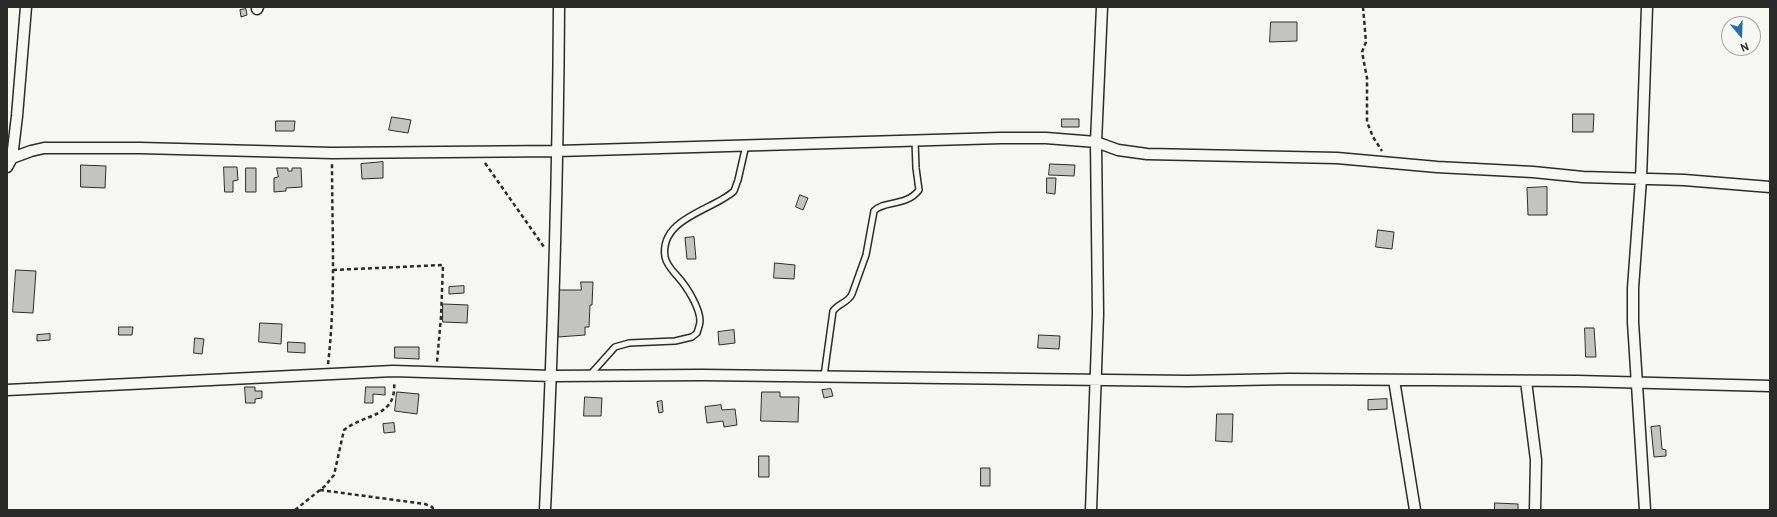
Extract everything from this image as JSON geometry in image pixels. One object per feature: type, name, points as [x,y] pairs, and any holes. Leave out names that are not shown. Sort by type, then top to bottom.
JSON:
[{"type":"street","points":[[9,162],[20,84],[26,7]]},
{"type":"street","points":[[545,510],[556,261],[559,7]]},
{"type":"street","points":[[1091,510],[1094,380],[1098,314],[1096,142],[1102,7]]},
{"type":"street","points":[[1645,510],[1636,382],[1633,288],[1641,179],[1646,7]]},
{"type":"street","points":[[9,162],[31,151],[44,148],[140,148],[332,153],[476,152],[1046,138],[1096,142],[1118,150],[1147,154],[1336,158],[1390,164],[1583,177],[1770,187]]},
{"type":"street","points":[[7,390],[327,376],[393,371],[552,376],[702,374],[1094,380],[1636,382],[1770,386]]},
{"type":"street","points":[[1394,380],[1415,510]]},
{"type":"street","points":[[1526,381],[1536,460],[1535,510]]},
{"type":"lane","points":[[824,376],[834,310],[836,307],[849,299],[852,294],[866,255],[874,211],[883,206],[908,200],[920,190],[916,168],[915,141]]},
{"type":"lane","points":[[589,376],[615,347],[629,343],[675,342],[692,337],[697,333],[700,320],[696,307],[690,294],[667,262],[665,253],[666,245],[670,235],[677,226],[688,217],[734,191],[746,145]]},
{"type":"path","points":[[1363,7],[1366,43],[1362,52],[1367,78],[1367,122],[1373,137],[1390,164]]},
{"type":"path","points":[[476,152],[498,180],[532,231],[556,261]]},
{"type":"path","points":[[327,376],[332,336],[332,153]]},
{"type":"path","points":[[333,270],[442,265],[440,348],[436,372]]},
{"type":"path","points":[[296,510],[320,490],[334,475],[344,430],[352,424],[381,412],[393,400],[393,371]]},
{"type":"path","points":[[320,490],[379,500],[425,504],[432,507],[434,510]]},
{"type":"building","points":[[246,9],[247,15],[241,17],[240,10]]},
{"type":"building","points":[[1271,22],[1297,22],[1297,41],[1270,42]]},
{"type":"building","points":[[1573,114],[1594,114],[1593,132],[1573,132]]},
{"type":"building","points":[[392,117],[411,120],[408,133],[389,130]]},
{"type":"building","points":[[1062,119],[1079,119],[1079,127],[1062,127]]},
{"type":"building","points":[[276,121],[295,121],[294,131],[276,131]]},
{"type":"building","points":[[383,162],[383,178],[362,179],[361,164]]},
{"type":"building","points":[[1050,164],[1075,165],[1074,176],[1049,175]]},
{"type":"building","points":[[81,165],[106,166],[105,188],[81,187]]},
{"type":"building","points":[[224,167],[237,167],[238,180],[233,181],[233,192],[225,192]]},
{"type":"building","points":[[246,168],[256,168],[256,192],[246,192]]},
{"type":"building","points":[[277,168],[288,168],[288,171],[292,171],[292,168],[301,168],[302,187],[286,188],[286,191],[274,192],[274,178],[278,177]]},
{"type":"building","points":[[1047,178],[1056,178],[1055,194],[1047,193]]},
{"type":"building","points":[[1547,187],[1547,215],[1528,215],[1527,188]]},
{"type":"building","points":[[800,195],[808,198],[803,210],[796,207]]},
{"type":"building","points":[[1378,230],[1394,232],[1392,249],[1376,247]]},
{"type":"building","points":[[694,237],[696,259],[687,259],[685,238]]},
{"type":"building","points":[[775,263],[795,265],[794,279],[774,278]]},
{"type":"building","points":[[16,270],[36,271],[33,313],[13,312]]},
{"type":"building","points":[[581,282],[593,282],[589,327],[585,327],[585,335],[558,337],[559,290],[581,290]]},
{"type":"building","points":[[464,286],[464,293],[449,294],[449,287]]},
{"type":"building","points":[[443,304],[468,305],[467,323],[443,322]]},
{"type":"building","points":[[260,323],[282,324],[281,344],[259,342]]},
{"type":"building","points":[[119,327],[133,327],[132,335],[119,335]]},
{"type":"building","points":[[1585,328],[1594,328],[1596,357],[1586,357]]},
{"type":"building","points":[[734,330],[735,343],[719,345],[718,332]]},
{"type":"building","points":[[50,334],[50,340],[37,341],[37,335]]},
{"type":"building","points":[[1039,335],[1060,336],[1059,349],[1038,348]]},
{"type":"building","points":[[195,338],[204,339],[202,354],[194,353]]},
{"type":"building","points":[[288,342],[305,343],[305,353],[288,352]]},
{"type":"building","points":[[395,347],[419,347],[419,359],[395,358]]},
{"type":"building","points":[[245,387],[255,387],[255,391],[262,391],[262,398],[255,399],[255,403],[246,403]]},
{"type":"building","points":[[366,387],[385,387],[385,395],[373,394],[373,403],[365,403]]},
{"type":"building","points":[[831,389],[833,396],[824,398],[822,390]]},
{"type":"building","points":[[397,392],[419,394],[417,414],[395,411]]},
{"type":"building","points":[[762,392],[780,392],[780,397],[799,397],[798,422],[761,421]]},
{"type":"building","points":[[585,397],[602,398],[601,416],[584,416]]},
{"type":"building","points":[[1387,399],[1387,409],[1368,410],[1368,400]]},
{"type":"building","points":[[662,401],[663,412],[659,413],[657,402]]},
{"type":"building","points":[[721,405],[722,410],[735,409],[737,425],[724,427],[723,421],[707,423],[705,407]]},
{"type":"building","points":[[1217,414],[1233,414],[1232,442],[1216,441]]},
{"type":"building","points":[[394,423],[395,432],[384,433],[383,424]]},
{"type":"building","points":[[1660,426],[1662,449],[1666,450],[1666,456],[1654,457],[1651,427]]},
{"type":"building","points":[[759,456],[769,456],[769,477],[759,477]]},
{"type":"building","points":[[981,468],[990,468],[990,486],[981,486]]},
{"type":"building","points":[[1495,503],[1518,504],[1518,510],[1495,510]]}]
